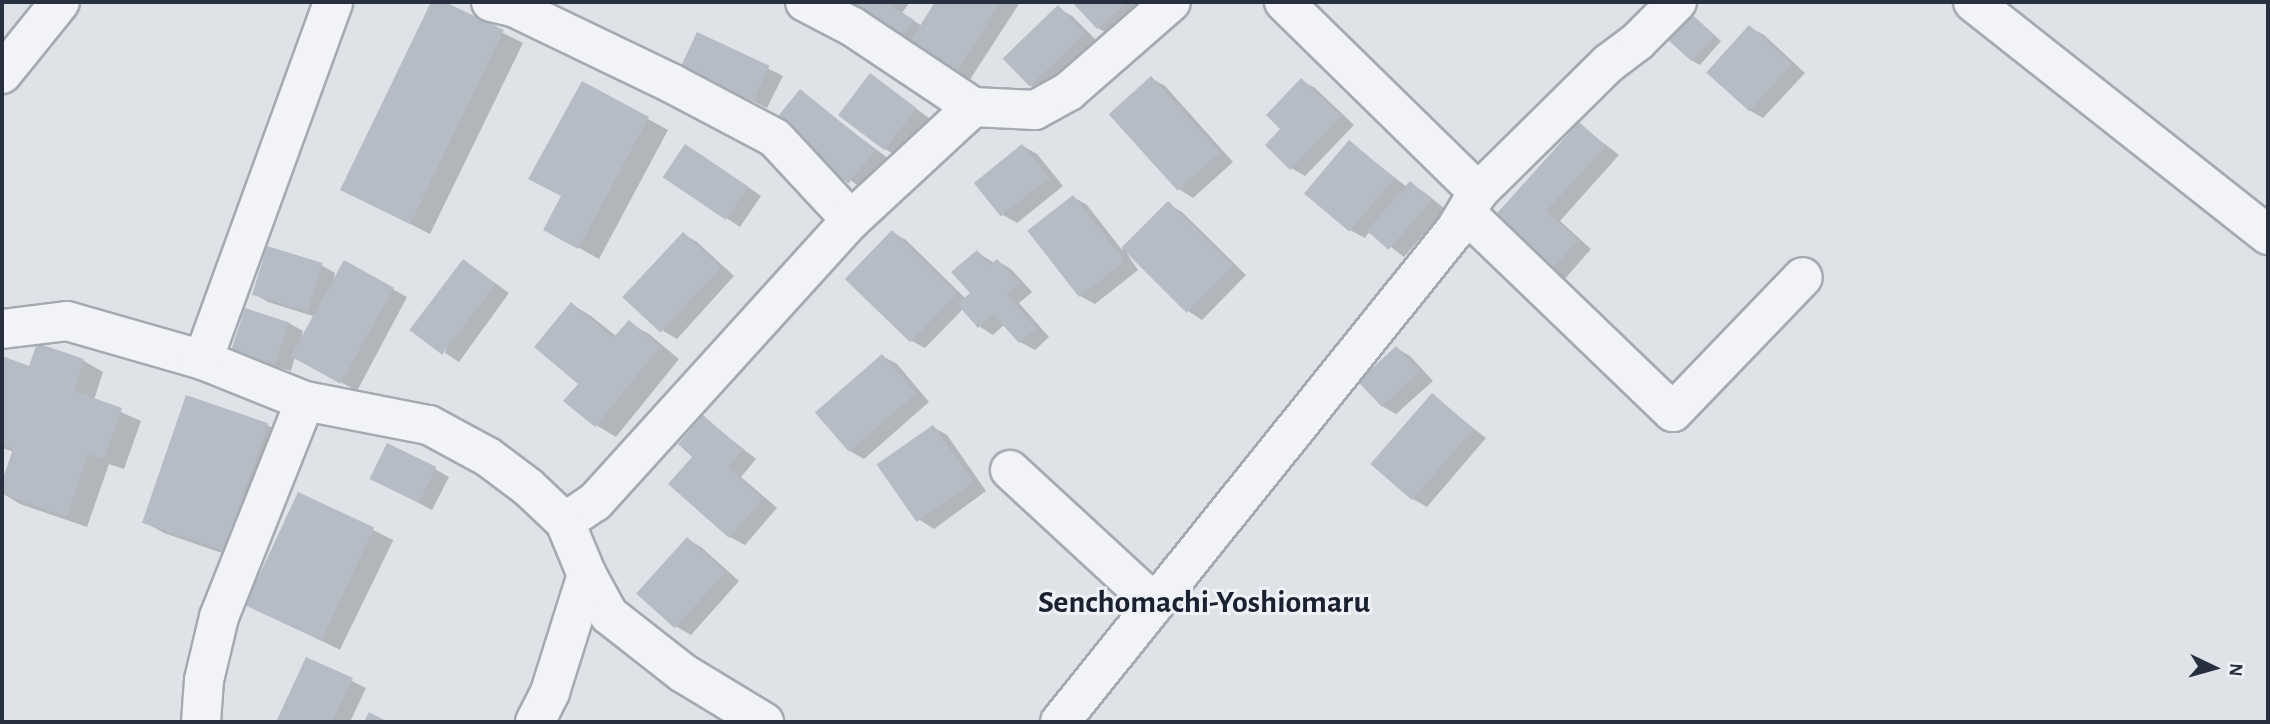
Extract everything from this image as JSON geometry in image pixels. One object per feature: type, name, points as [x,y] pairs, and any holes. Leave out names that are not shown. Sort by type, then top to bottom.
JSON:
[{"type":"street","points":[[2,74],[60,2]]},
{"type":"street","points":[[203,360],[333,2]]},
{"type":"street","points":[[805,2],[853,27],[973,107],[1035,110],[1069,91],[1171,2]]},
{"type":"street","points":[[1284,2],[1673,412],[1802,277]]},
{"type":"street","points":[[1060,722],[1472,202],[1609,63],[1638,41],[1677,2]]},
{"type":"street","points":[[1973,2],[2268,235]]},
{"type":"street","points":[[507,4],[673,84],[775,138],[851,220]]},
{"type":"street","points":[[565,522],[595,502],[851,220],[973,107]]},
{"type":"street","points":[[2,329],[67,321],[203,360],[305,401],[429,425],[488,457],[528,487],[565,522],[587,575],[610,615],[683,673],[764,722]]},
{"type":"street","points":[[201,722],[204,680],[219,617],[305,401]]},
{"type":"street","points":[[1010,470],[1155,604]]},
{"type":"street","points":[[535,722],[550,692],[587,575]]},
{"type":"building","points":[[431,2],[445,2],[504,30],[410,224],[340,190]]},
{"type":"building","points":[[845,2],[890,2],[889,4],[914,20],[901,41]]},
{"type":"building","points":[[935,2],[1001,2],[954,75],[908,45]]},
{"type":"building","points":[[1072,2],[1127,2],[1097,29]]},
{"type":"building","points":[[1679,4],[1715,36],[1692,61],[1656,29]]},
{"type":"building","points":[[1058,5],[1085,33],[1030,87],[1003,58]]},
{"type":"building","points":[[1749,25],[1792,64],[1749,111],[1706,73]]},
{"type":"building","points":[[697,32],[770,66],[753,101],[681,67]]},
{"type":"building","points":[[870,73],[916,108],[884,150],[838,115]]},
{"type":"building","points":[[1151,76],[1220,153],[1178,191],[1109,114]]},
{"type":"building","points":[[1301,78],[1341,116],[1290,170],[1265,145],[1280,129],[1266,115]]},
{"type":"building","points":[[582,81],[649,117],[578,249],[543,230],[561,196],[528,179]]},
{"type":"building","points":[[800,89],[875,150],[848,183],[773,122]]},
{"type":"building","points":[[1579,122],[1606,146],[1546,211],[1578,240],[1548,274],[1490,221]]},
{"type":"building","points":[[1349,140],[1394,178],[1349,232],[1304,194]]},
{"type":"building","points":[[685,144],[748,186],[726,220],[663,177]]},
{"type":"building","points":[[1022,144],[1049,177],[1001,216],[974,183]]},
{"type":"building","points":[[1410,181],[1432,200],[1389,250],[1367,231]]},
{"type":"building","points":[[1073,195],[1125,261],[1079,297],[1027,231]]},
{"type":"building","points":[[1168,201],[1233,266],[1186,313],[1121,248]]},
{"type":"building","points":[[892,230],[957,293],[910,342],[845,279]]},
{"type":"building","points":[[683,232],[721,267],[660,333],[622,297]]},
{"type":"building","points":[[267,246],[322,263],[308,312],[252,295]]},
{"type":"building","points":[[977,250],[990,265],[997,259],[1019,283],[1006,294],[1036,328],[1019,343],[993,314],[978,328],[957,304],[970,293],[951,272]]},
{"type":"building","points":[[463,259],[496,284],[442,355],[409,330]]},
{"type":"building","points":[[344,260],[394,288],[341,384],[291,356]]},
{"type":"building","points":[[571,302],[613,338],[629,320],[660,347],[595,427],[563,401],[578,384],[534,347]]},
{"type":"building","points":[[245,308],[289,322],[275,365],[231,351]]},
{"type":"building","points":[[37,343],[84,359],[74,391],[122,408],[104,459],[88,454],[67,517],[2,494],[2,481],[13,449],[2,445],[2,356],[29,366]]},
{"type":"building","points":[[1396,346],[1420,372],[1382,407],[1358,381]]},
{"type":"building","points":[[882,354],[916,393],[849,452],[815,412]]},
{"type":"building","points":[[1432,393],[1474,429],[1412,500],[1370,464]]},
{"type":"building","points":[[186,395],[268,423],[224,551],[142,523]]},
{"type":"building","points":[[703,415],[743,450],[728,467],[763,499],[729,538],[668,484],[692,457],[678,444]]},
{"type":"building","points":[[933,425],[973,482],[917,522],[876,465]]},
{"type":"building","points":[[387,443],[436,467],[419,503],[369,479]]},
{"type":"building","points":[[298,492],[374,527],[321,641],[245,605]]},
{"type":"building","points":[[687,537],[726,572],[675,628],[636,593]]},
{"type":"building","points":[[306,657],[353,678],[332,722],[276,722]]},
{"type":"building","points":[[369,712],[388,722],[364,722]]},
{"type":"district","name":"Senchomachi-Yoshiomaru","points":[[1204,602]]}]
